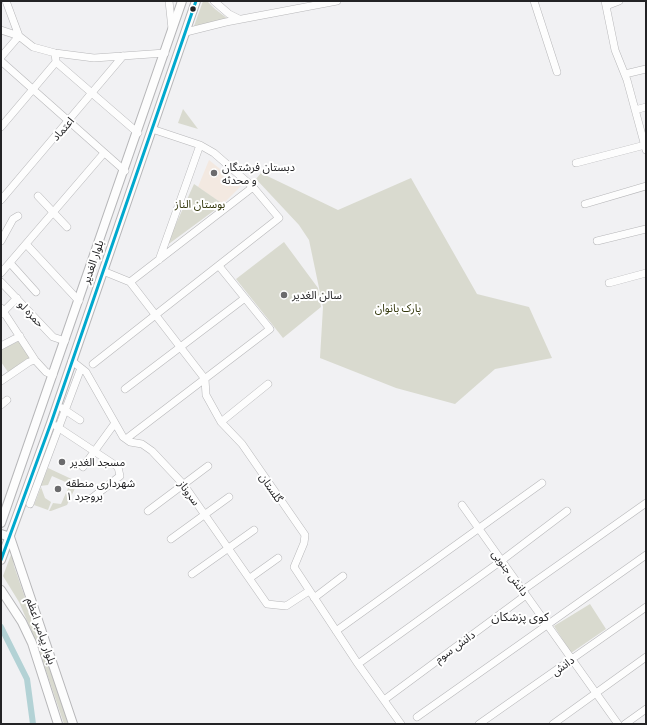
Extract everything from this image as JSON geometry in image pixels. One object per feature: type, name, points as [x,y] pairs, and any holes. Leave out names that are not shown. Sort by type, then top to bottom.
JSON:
[{"type":"main road","name":"بلوار الغدیر","points":[[1,523],[125,171],[182,1]]},
{"type":"main road","name":"بلوار الغدیر","points":[[1,560],[51,423],[196,1]]},
{"type":"main road","points":[[73,320],[84,324]]},
{"type":"main road","points":[[68,333],[80,338]]},
{"type":"main road","points":[[1,534],[10,537]]},
{"type":"main road","name":"بلوار پیامبر اعظم","points":[[10,537],[73,724]]},
{"type":"main road","name":"بلوار پیامبر اعظم","points":[[1,590],[22,622],[32,643],[58,724]]},
{"type":"street","points":[[6,1],[19,36]]},
{"type":"street","points":[[169,1],[172,32]]},
{"type":"street","points":[[214,1],[229,14],[239,20]]},
{"type":"street","points":[[186,32],[318,3],[337,1]]},
{"type":"street","points":[[534,1],[557,72]]},
{"type":"street","points":[[576,163],[645,148],[625,74],[615,50],[606,3],[619,1]]},
{"type":"street","points":[[1,30],[19,36],[33,47],[55,53],[94,58],[165,53]]},
{"type":"street","points":[[1,57],[19,36]]},
{"type":"street","points":[[55,53],[56,62],[138,133]]},
{"type":"street","name":"اعتماد","points":[[1,200],[69,122],[123,56]]},
{"type":"street","points":[[1,61],[125,171]]},
{"type":"street","points":[[1,127],[56,62]]},
{"type":"street","points":[[625,74],[646,69]]},
{"type":"street","points":[[635,110],[646,107]]},
{"type":"street","points":[[94,364],[279,218],[253,187],[226,162],[200,145],[152,129]]},
{"type":"street","points":[[159,260],[200,145]]},
{"type":"street","points":[[1,273],[104,153]]},
{"type":"street","points":[[585,204],[646,186]]},
{"type":"street","points":[[103,271],[130,282],[253,187]]},
{"type":"street","points":[[38,196],[67,227]]},
{"type":"street","points":[[1,241],[13,219],[18,216]]},
{"type":"street","points":[[597,240],[646,229]]},
{"type":"street","points":[[26,244],[79,302]]},
{"type":"street","points":[[10,263],[36,292]]},
{"type":"street","points":[[72,361],[86,372],[111,412],[117,429],[126,439],[270,329],[219,266]]},
{"type":"street","points":[[609,283],[646,273]]},
{"type":"street","name":"حمزه لو","points":[[1,282],[53,337],[65,341]]},
{"type":"street","name":"گلستان","points":[[130,282],[205,379],[206,395],[221,422],[242,444],[304,535],[304,543],[294,567],[358,664],[401,724]]},
{"type":"street","points":[[17,298],[2,311],[35,360],[46,372],[53,375]]},
{"type":"street","points":[[126,389],[245,298]]},
{"type":"street","points":[[1,346],[20,336]]},
{"type":"street","points":[[1,381],[28,362],[35,360]]},
{"type":"street","points":[[30,504],[81,368]]},
{"type":"street","points":[[221,422],[268,384]]},
{"type":"street","points":[[57,405],[80,420]]},
{"type":"street","points":[[51,423],[118,467],[120,476],[92,498]]},
{"type":"street","points":[[83,467],[115,423]]},
{"type":"street","name":"سروناز","points":[[126,439],[130,442],[142,444],[152,451],[184,485],[267,604],[286,606],[309,591]]},
{"type":"street","points":[[148,511],[208,466]]},
{"type":"street","points":[[336,631],[542,483]]},
{"type":"street","points":[[170,539],[229,497]]},
{"type":"street","name":"دانش سوم","points":[[384,700],[646,503]]},
{"type":"street","name":"دانش جنوبی","points":[[462,505],[618,724]]},
{"type":"street","points":[[358,664],[501,561],[567,510]]},
{"type":"street","points":[[192,574],[254,530]]},
{"type":"street","points":[[417,717],[646,555]]},
{"type":"street","points":[[250,578],[278,558]]},
{"type":"street","points":[[314,598],[343,576]]},
{"type":"street","name":"دانش","points":[[479,724],[646,607]]},
{"type":"street","points":[[553,724],[646,657]]},
{"type":"street","points":[[625,724],[646,709]]},
{"type":"shaded area","name":"دبستان فرشتگان و محدثه","points":[[209,160],[241,186],[223,204],[198,187]]},
{"type":"green space","points":[[203,1],[207,1],[228,19],[194,26]]},
{"type":"green space","points":[[183,109],[198,129],[178,123]]},
{"type":"green space","name":"پارک بانوان","points":[[261,173],[338,210],[411,178],[477,294],[529,307],[552,358],[495,369],[455,404],[396,388],[320,358],[323,307],[309,240],[299,225],[256,179]]},
{"type":"green space","name":"بوستان الناز","points":[[194,184],[223,204],[166,246]]},
{"type":"green space","name":"سالن الغدیر","points":[[284,242],[318,288],[321,307],[283,338],[236,279]]},
{"type":"green space","points":[[19,341],[30,357],[8,372],[1,362],[1,350]]},
{"type":"green space","points":[[48,468],[78,482],[67,505],[51,511],[49,511],[53,503],[61,504],[70,484],[52,476],[48,485],[40,486]]},
{"type":"green space","points":[[41,487],[45,498],[51,502],[48,510],[34,505]]},
{"type":"green space","points":[[12,552],[14,566],[69,724],[64,724],[37,644],[19,602],[3,576]]},
{"type":"green space","points":[[590,604],[606,629],[571,653],[554,626]]},
{"type":"waterway","points":[[1,627],[27,679],[33,724]]},
{"type":"transit line","points":[[1,560],[51,423],[196,1]]},
{"type":"place","name":"دبستان فرشتگان و محدثه","points":[[214,173]]},
{"type":"place","name":"سالن الغدیر","points":[[284,295]]},
{"type":"place","name":"مسجد الغدیر","points":[[62,462]]},
{"type":"place","name":"شهرداری منطقه ۱ بروجرد","points":[[58,489]]},
{"type":"district","name":"کوی پزشکان","points":[[520,617]]}]
